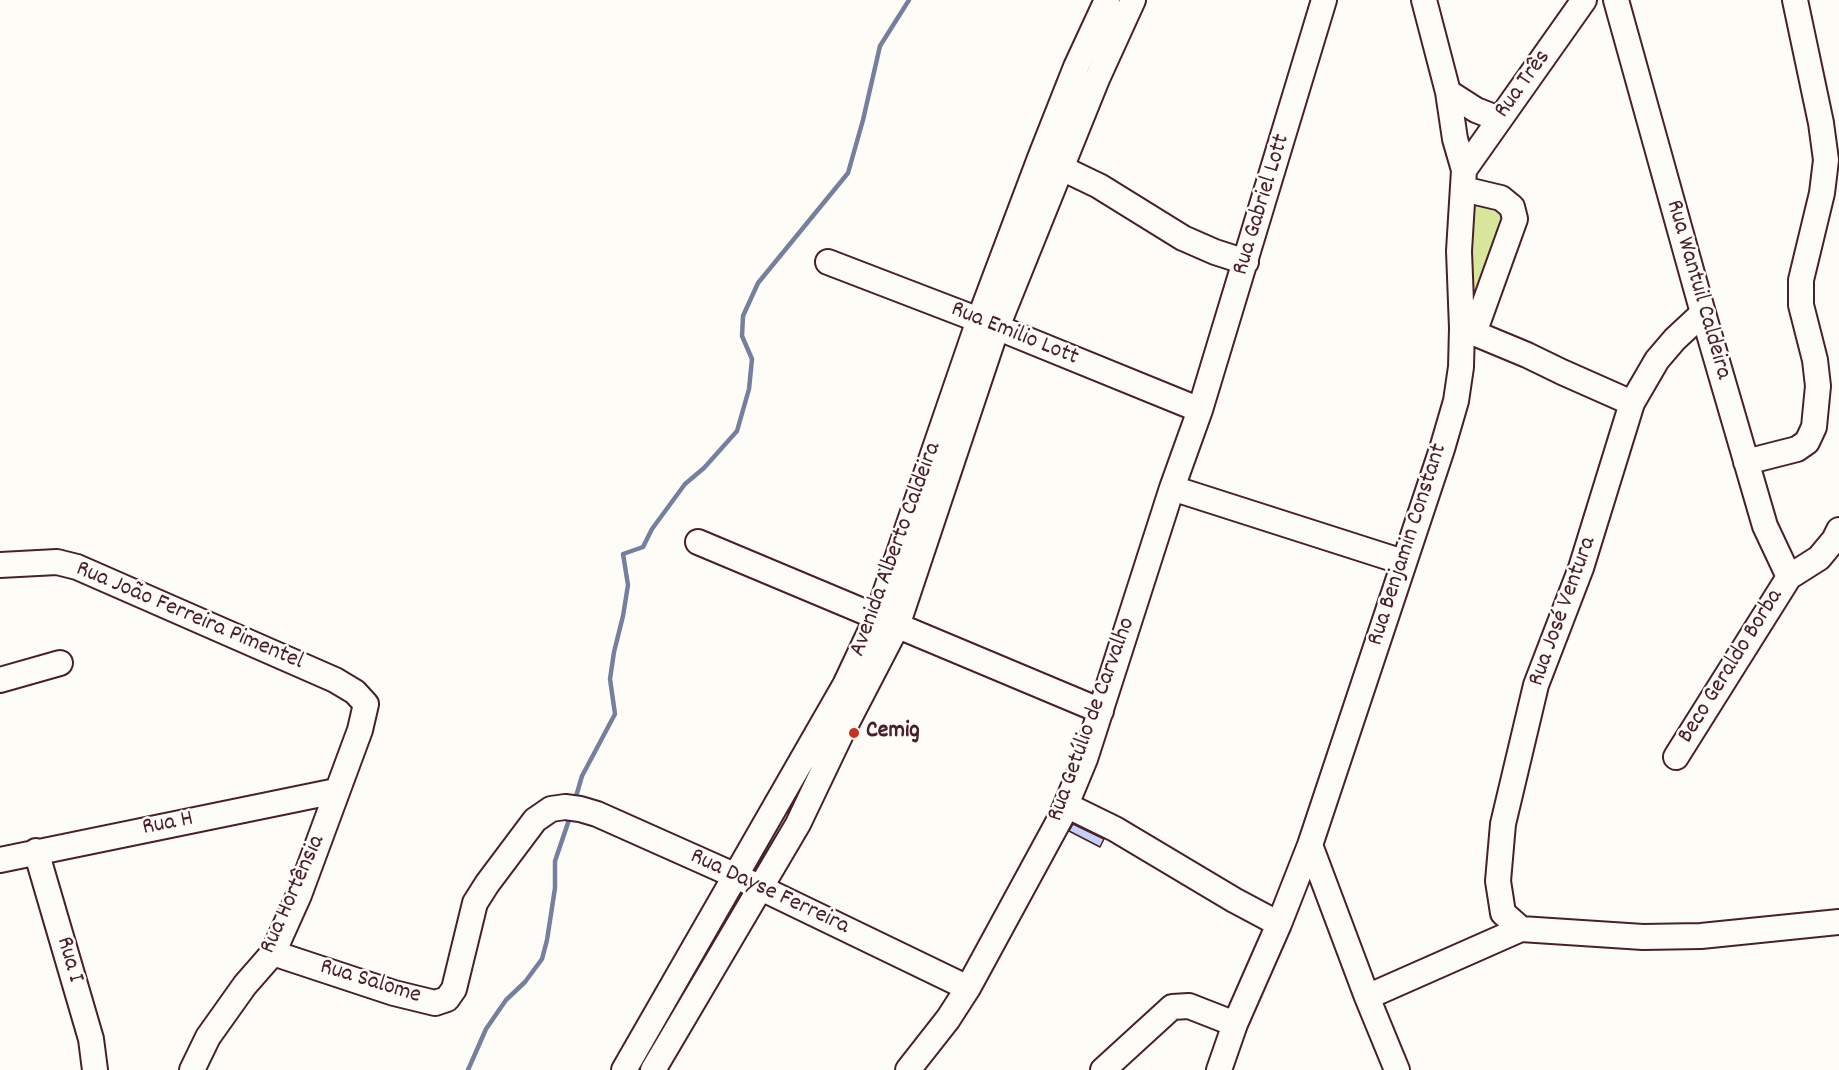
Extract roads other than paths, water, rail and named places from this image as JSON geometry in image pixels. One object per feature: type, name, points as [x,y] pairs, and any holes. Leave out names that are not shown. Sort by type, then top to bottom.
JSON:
[{"type":"street","name":"Avenida Alberto Caldeira","points":[[657,1064],[798,824],[841,734],[887,621],[988,324],[1040,158],[1076,68],[1107,0]]},
{"type":"street","name":"Avenida Alberto Caldeira","points":[[988,324],[1062,168],[1097,79],[1133,0]]},
{"type":"street","name":"Rua Gabriel Lott","points":[[1200,410],[1324,0]]},
{"type":"street","name":"Rua Benjamin Constant","points":[[1219,1070],[1235,1024],[1279,924],[1310,845],[1456,401],[1468,331],[1459,251],[1463,180],[1448,92],[1424,0]]},
{"type":"street","name":"Rua Três","points":[[1463,180],[1499,119],[1584,0]]},
{"type":"street","name":"Rua Wantuil Caldeira","points":[[1616,0],[1765,526],[1789,577]]},
{"type":"street","points":[[1746,462],[1797,449],[1808,442],[1814,427],[1818,386],[1815,360],[1801,305],[1800,280],[1822,193],[1826,160],[1821,123],[1795,0]]},
{"type":"street","points":[[1448,92],[1476,110],[1499,119]]},
{"type":"street","points":[[1040,158],[1099,186],[1183,238],[1245,262]]},
{"type":"street","points":[[1463,180],[1501,198],[1512,207],[1515,219],[1468,331],[1632,403]]},
{"type":"street","name":"Rua Emilio Lott","points":[[828,262],[1200,410]]},
{"type":"street","name":"Rua José Ventura","points":[[1521,929],[1503,913],[1498,881],[1503,824],[1536,685],[1581,568],[1632,403],[1657,360],[1675,339],[1703,313]]},
{"type":"street","name":"Rua Getúlio de Carvalho","points":[[908,1070],[969,988],[1061,817],[1085,759],[1172,488],[1200,410]]},
{"type":"street","points":[[1172,488],[1403,562]]},
{"type":"street","points":[[1789,577],[1819,558],[1839,530]]},
{"type":"street","points":[[698,542],[1101,711]]},
{"type":"street","name":"Rua João Ferreira Pimentel","points":[[0,565],[57,562],[77,567],[335,680],[355,692],[366,704]]},
{"type":"street","name":"Beco Geraldo Borba","points":[[1676,758],[1789,577]]},
{"type":"street","name":"Avenida Alberto Caldeira","points":[[624,1070],[845,685],[887,621]]},
{"type":"street","points":[[0,680],[60,663]]},
{"type":"street","name":"Rua Hortênsia","points":[[192,1070],[208,1037],[245,985],[273,953],[299,895],[360,730],[366,704]]},
{"type":"street","name":"Rua H","points":[[0,860],[336,791]]},
{"type":"street","points":[[1066,805],[1108,825],[1279,924]]},
{"type":"street","name":"Rua Dayse Ferreira","points":[[573,808],[597,814],[736,876],[969,988]]},
{"type":"street","name":"Rua Salome","points":[[273,953],[394,993],[435,1002],[447,999],[454,989],[475,903],[487,884],[535,820],[551,810],[573,808]]},
{"type":"street","points":[[1310,845],[1397,1070]]},
{"type":"street","name":"Rua I","points":[[36,852],[92,1040],[95,1070]]},
{"type":"street","points":[[1367,997],[1521,929],[1643,937],[1701,936],[1839,922]]},
{"type":"street","points":[[1103,1070],[1172,1007],[1189,1006],[1235,1024]]},
{"type":"street","points":[[639,1045],[657,1064]]},
{"type":"waterway","points":[[575,800],[582,776],[615,714],[610,679],[628,585],[623,554],[643,547],[652,529],[685,484],[704,468],[737,431],[749,389],[752,359],[742,336],[743,316],[758,283],[848,173],[880,46],[909,0]]},
{"type":"waterway","points":[[468,1070],[486,1029],[506,1000],[525,982],[542,959],[555,888],[555,861],[571,814]]},
{"type":"place","name":"Cemig","points":[[854,733]]}]
